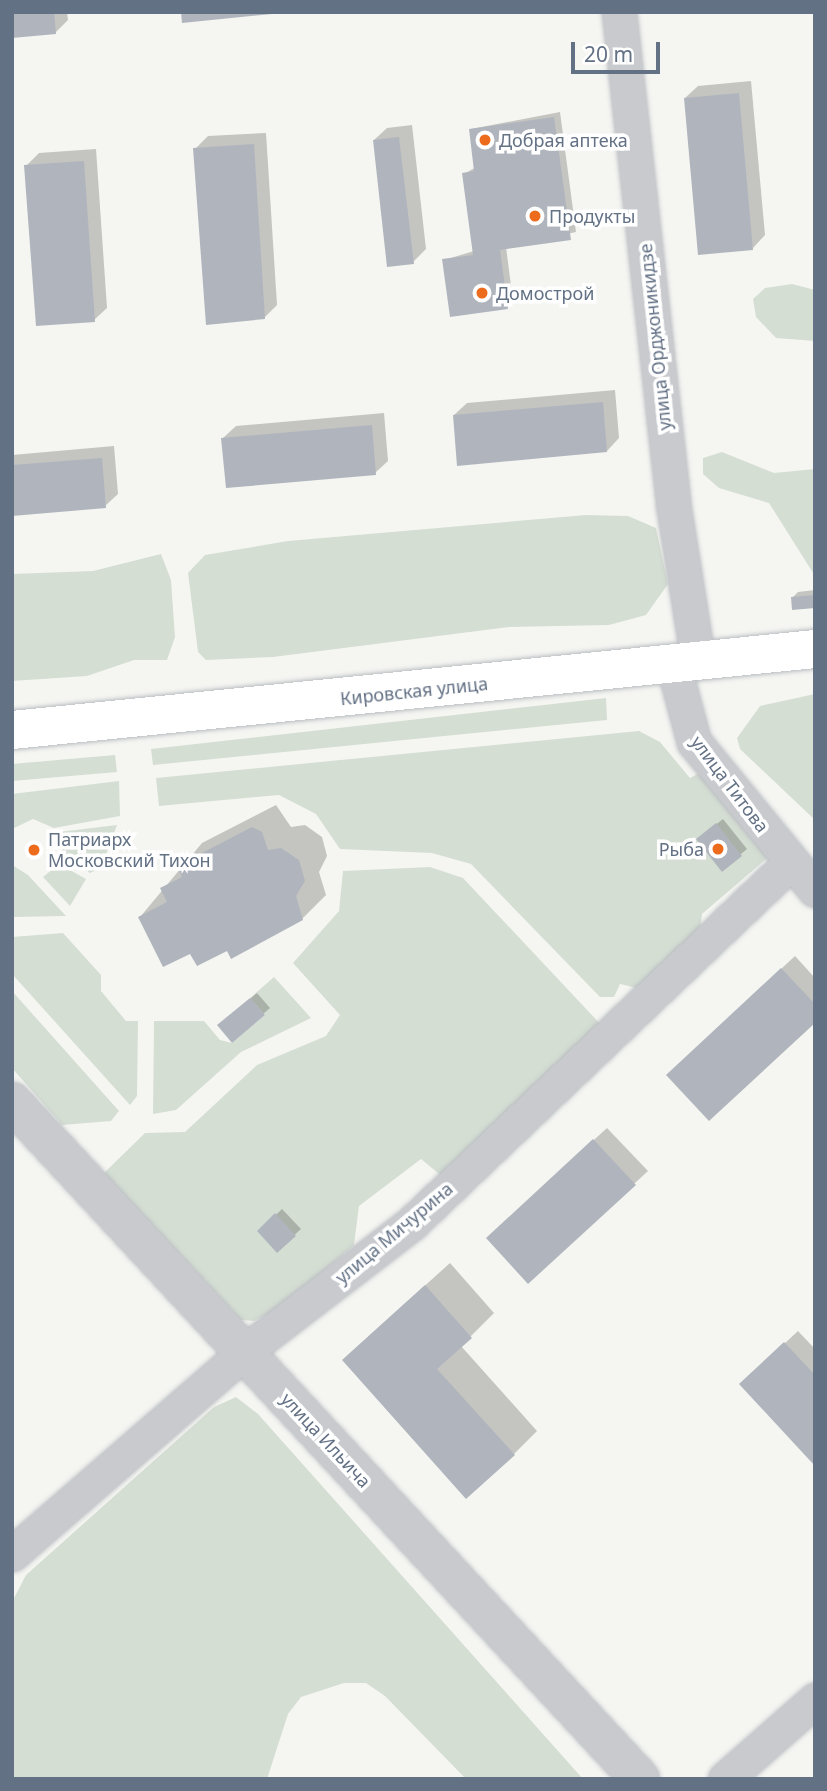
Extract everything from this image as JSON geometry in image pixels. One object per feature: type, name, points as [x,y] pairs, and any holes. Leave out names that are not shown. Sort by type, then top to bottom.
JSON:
[{"type":"main road","name":"Кировская улица","points":[[12,730],[815,649]]},
{"type":"street","name":"улица Орджоникидзе","points":[[619,12],[673,503],[685,662]]},
{"type":"street","name":"улица Титова","points":[[685,662],[694,742],[790,863],[815,890]]},
{"type":"street","name":"улица Мичурина","points":[[12,1554],[244,1352],[412,1223],[790,863]]},
{"type":"street","name":"улица Ильича","points":[[12,1102],[640,1779]]},
{"type":"street","points":[[725,1779],[815,1700]]},
{"type":"shaded area","points":[[792,284],[815,290],[815,341],[776,338],[756,317],[753,299],[765,288]]},
{"type":"shaded area","points":[[722,452],[774,473],[815,469],[815,576],[769,503],[719,488],[703,474],[703,458]]},
{"type":"shaded area","points":[[586,515],[628,516],[656,528],[668,584],[646,615],[609,625],[509,627],[273,657],[206,660],[198,652],[188,573],[205,555],[288,541]]},
{"type":"shaded area","points":[[161,554],[171,580],[175,637],[167,660],[134,660],[87,676],[12,681],[12,574],[93,571]]},
{"type":"shaded area","points":[[815,694],[815,820],[740,749],[737,738],[760,706]]},
{"type":"shaded area","points":[[606,698],[607,720],[153,765],[151,749]]},
{"type":"shaded area","points":[[639,731],[660,742],[690,778],[701,772],[772,854],[702,914],[700,930],[637,988],[620,984],[614,997],[600,997],[471,864],[432,853],[340,849],[316,814],[279,795],[159,806],[156,778]]},
{"type":"shaded area","points":[[115,755],[117,772],[12,781],[12,764]]},
{"type":"shaded area","points":[[119,781],[120,816],[54,828],[33,819],[12,829],[12,794]]},
{"type":"shaded area","points":[[117,825],[101,868],[90,873],[63,856],[59,832]]},
{"type":"shaded area","points":[[59,864],[86,879],[70,906],[43,877]]},
{"type":"shaded area","points":[[12,865],[28,875],[66,916],[12,917]]},
{"type":"shaded area","points":[[430,867],[463,878],[604,1028],[444,1178],[421,1159],[359,1206],[354,1245],[284,1306],[254,1321],[241,1320],[104,1173],[145,1133],[185,1132],[257,1065],[326,1036],[340,1015],[293,963],[339,911],[343,871]]},
{"type":"shaded area","points":[[63,933],[101,975],[101,991],[126,1021],[138,1021],[137,1096],[130,1105],[12,974],[12,937]]},
{"type":"shaded area","points":[[274,977],[311,1018],[241,1052],[176,1110],[153,1114],[154,1021],[204,1021],[220,1040],[232,1043],[265,1015],[250,998]]},
{"type":"shaded area","points":[[12,991],[119,1111],[111,1121],[62,1125],[12,1068]]},
{"type":"shaded area","points":[[236,1397],[258,1414],[583,1779],[466,1779],[385,1696],[366,1683],[344,1683],[301,1697],[288,1714],[267,1779],[12,1779],[12,1602],[26,1575],[214,1407]]},
{"type":"building","points":[[12,12],[54,12],[56,34],[12,38]]},
{"type":"building","points":[[181,12],[272,12],[272,14],[182,23]]},
{"type":"building","points":[[739,93],[753,250],[698,255],[684,98]]},
{"type":"building","points":[[554,117],[571,240],[500,250],[508,309],[450,317],[442,259],[473,255],[462,173],[474,171],[469,129]]},
{"type":"building","points":[[399,137],[414,264],[387,267],[373,140]]},
{"type":"building","points":[[254,144],[265,319],[206,325],[193,148]]},
{"type":"building","points":[[84,161],[95,322],[36,326],[24,165]]},
{"type":"building","points":[[603,402],[607,452],[457,466],[453,415]]},
{"type":"building","points":[[372,425],[376,475],[226,488],[221,438]]},
{"type":"building","points":[[102,458],[106,508],[12,516],[12,465]]},
{"type":"building","points":[[815,595],[815,608],[792,610],[791,597]]},
{"type":"building","points":[[716,823],[742,856],[722,872],[696,839]]},
{"type":"building","points":[[252,827],[262,832],[268,850],[281,848],[299,860],[305,881],[296,896],[303,920],[231,959],[227,951],[197,966],[190,954],[163,967],[138,917],[167,902],[160,888],[182,877],[177,866]]},
{"type":"building","points":[[781,968],[815,1004],[815,1023],[709,1121],[666,1075]]},
{"type":"building","points":[[250,998],[265,1015],[232,1043],[217,1025]]},
{"type":"building","points":[[593,1139],[636,1185],[528,1284],[486,1238]]},
{"type":"building","points":[[275,1213],[296,1236],[277,1253],[257,1231]]},
{"type":"building","points":[[425,1285],[472,1338],[437,1369],[515,1455],[466,1499],[342,1360]]},
{"type":"building","points":[[784,1342],[815,1375],[815,1466],[739,1384]]},
{"type":"place","name":"Добрая аптека","points":[[485,140]]},
{"type":"place","name":"Продукты","points":[[535,216]]},
{"type":"place","name":"Домострой","points":[[482,293]]},
{"type":"place","name":"Рыба","points":[[718,849]]},
{"type":"place","name":"Патриарх Московский Тихон","points":[[34,850]]}]
